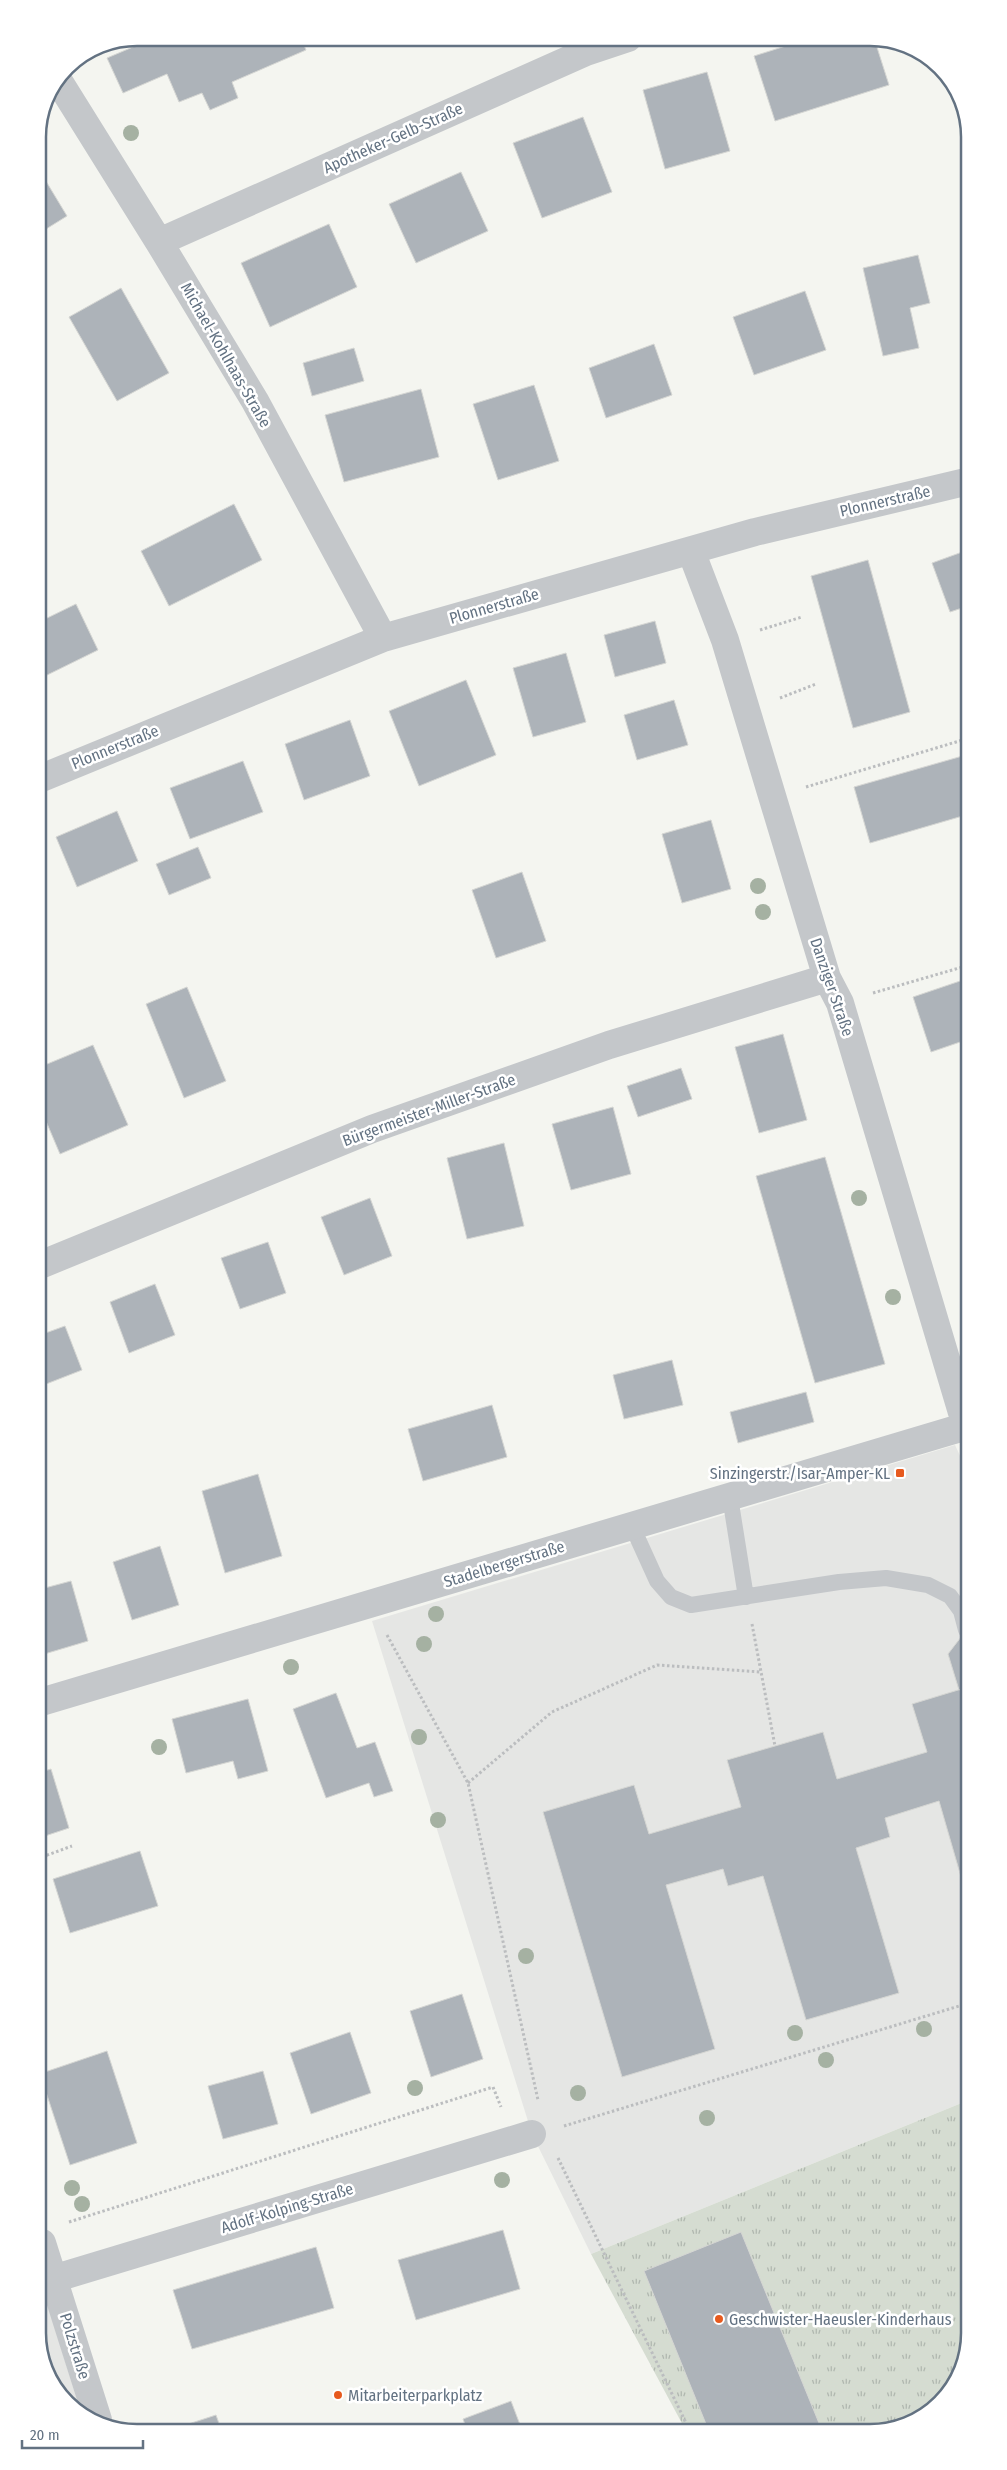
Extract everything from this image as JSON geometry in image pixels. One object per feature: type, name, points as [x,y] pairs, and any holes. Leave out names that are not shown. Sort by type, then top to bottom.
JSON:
[{"type":"street","name":"Apotheker-Gelb-Straße","points":[[159,242],[586,52],[604,46]]},
{"type":"street","name":"Michael-Kohlhaas-Straße","points":[[62,87],[159,242],[255,402],[383,638]]},
{"type":"street","name":"Plonnerstraße","points":[[46,776],[383,638],[755,532],[961,483]]},
{"type":"street","name":"Danziger Straße","points":[[691,550],[725,640],[827,978],[840,1003],[961,1407]]},
{"type":"street","name":"Bürgermeister-Miller-Straße","points":[[46,1263],[372,1129],[609,1045],[827,978]]},
{"type":"street","name":"Stadelbergerstraße","points":[[46,1701],[961,1429]]},
{"type":"street","name":"Adolf-Kolping-Straße","points":[[48,2280],[531,2135]]},
{"type":"street","name":"Polzstraße","points":[[52,2234],[48,2280],[95,2413]]},
{"type":"lane","points":[[730,1497],[746,1597]]},
{"type":"lane","points":[[632,1526],[657,1580],[671,1597],[691,1605],[839,1582],[886,1578],[928,1585],[950,1596],[961,1612]]},
{"type":"path","points":[[725,640],[802,617]]},
{"type":"path","points":[[773,798],[961,740]]},
{"type":"path","points":[[840,1003],[961,967]]},
{"type":"path","points":[[746,1597],[775,1746]]},
{"type":"path","points":[[370,1604],[468,1783],[531,2135]]},
{"type":"path","points":[[468,1783],[552,1712],[657,1665],[761,1672]]},
{"type":"path","points":[[46,1856],[72,1846]]},
{"type":"path","points":[[531,2135],[961,2006]]},
{"type":"path","points":[[52,2234],[493,2087],[531,2135],[686,2424]]},
{"type":"shaded area","points":[[955,1445],[961,1458],[961,2103],[591,2254],[532,2134],[372,1621]]},
{"type":"shaded area","points":[[46,2299],[77,2401],[65,2388],[51,2362],[46,2332]]},
{"type":"green space","points":[[961,2103],[961,2332],[959,2350],[956,2362],[942,2388],[925,2405],[899,2419],[875,2424],[682,2424],[591,2254]]},
{"type":"building","points":[[138,46],[304,46],[306,50],[232,82],[238,98],[210,110],[202,93],[179,102],[167,74],[123,93],[107,58]]},
{"type":"building","points":[[786,46],[877,46],[889,85],[775,121],[754,56]]},
{"type":"building","points":[[707,72],[730,151],[665,169],[643,90]]},
{"type":"building","points":[[583,117],[612,192],[542,218],[513,143]]},
{"type":"building","points":[[461,172],[488,231],[416,263],[389,204]]},
{"type":"building","points":[[46,181],[67,216],[46,229]]},
{"type":"building","points":[[329,224],[357,287],[270,327],[241,263]]},
{"type":"building","points":[[918,255],[930,303],[910,308],[919,348],[883,356],[863,268]]},
{"type":"building","points":[[121,288],[169,373],[117,401],[69,317]]},
{"type":"building","points":[[805,291],[826,350],[754,375],[733,317]]},
{"type":"building","points":[[654,344],[672,395],[606,418],[589,368]]},
{"type":"building","points":[[354,348],[364,381],[312,396],[303,363]]},
{"type":"building","points":[[534,385],[559,461],[498,480],[473,404]]},
{"type":"building","points":[[421,389],[439,457],[344,482],[325,415]]},
{"type":"building","points":[[234,504],[262,560],[169,606],[141,551]]},
{"type":"building","points":[[961,552],[961,608],[950,612],[932,563]]},
{"type":"building","points":[[868,560],[910,712],[853,728],[811,576]]},
{"type":"building","points":[[76,604],[98,650],[46,676],[46,619]]},
{"type":"building","points":[[655,621],[666,663],[615,677],[604,635]]},
{"type":"building","points":[[566,653],[586,722],[533,737],[513,668]]},
{"type":"building","points":[[466,680],[496,755],[419,786],[389,711]]},
{"type":"building","points":[[674,700],[688,745],[637,760],[624,715]]},
{"type":"building","points":[[350,720],[370,776],[304,800],[285,744]]},
{"type":"building","points":[[961,756],[961,816],[870,843],[854,787]]},
{"type":"building","points":[[243,761],[263,812],[190,839],[170,788]]},
{"type":"building","points":[[117,811],[138,861],[77,887],[56,837]]},
{"type":"building","points":[[711,820],[731,889],[682,903],[662,834]]},
{"type":"building","points":[[198,847],[211,878],[169,895],[156,864]]},
{"type":"building","points":[[522,872],[546,941],[496,958],[472,890]]},
{"type":"building","points":[[961,981],[961,1042],[931,1052],[913,997]]},
{"type":"building","points":[[187,987],[226,1081],[184,1098],[146,1004]]},
{"type":"building","points":[[783,1034],[807,1120],[759,1133],[735,1047]]},
{"type":"building","points":[[93,1045],[128,1125],[60,1154],[46,1121],[46,1065]]},
{"type":"building","points":[[681,1068],[692,1099],[638,1117],[627,1086]]},
{"type":"building","points":[[613,1107],[631,1174],[571,1190],[552,1124]]},
{"type":"building","points":[[504,1143],[524,1226],[467,1239],[447,1158]]},
{"type":"building","points":[[825,1157],[885,1364],[815,1383],[756,1176]]},
{"type":"building","points":[[370,1198],[392,1256],[344,1275],[321,1217]]},
{"type":"building","points":[[268,1242],[286,1293],[240,1309],[221,1258]]},
{"type":"building","points":[[155,1284],[175,1335],[129,1353],[110,1302]]},
{"type":"building","points":[[65,1326],[82,1370],[46,1384],[46,1333]]},
{"type":"building","points":[[672,1360],[683,1405],[624,1419],[613,1375]]},
{"type":"building","points":[[806,1392],[814,1422],[738,1443],[730,1412]]},
{"type":"building","points":[[492,1405],[507,1457],[423,1481],[408,1429]]},
{"type":"building","points":[[258,1474],[282,1556],[225,1573],[202,1491]]},
{"type":"building","points":[[160,1546],[179,1605],[132,1620],[113,1562]]},
{"type":"building","points":[[71,1581],[88,1641],[46,1654],[46,1588]]},
{"type":"building","points":[[961,1637],[961,1689],[959,1690],[948,1654]]},
{"type":"building","points":[[961,1689],[961,1877],[939,1801],[885,1818],[890,1837],[856,1848],[899,1993],[806,2020],[763,1876],[728,1886],[723,1869],[666,1885],[715,2049],[622,2077],[543,1812],[634,1785],[649,1834],[741,1807],[727,1760],[823,1732],[837,1779],[927,1752],[912,1704]]},
{"type":"building","points":[[336,1693],[357,1748],[375,1742],[393,1791],[374,1797],[369,1783],[326,1798],[293,1709]]},
{"type":"building","points":[[248,1699],[268,1771],[238,1779],[233,1761],[186,1773],[172,1719]]},
{"type":"building","points":[[51,1769],[69,1828],[46,1836],[46,1770]]},
{"type":"building","points":[[140,1851],[158,1906],[70,1933],[53,1879]]},
{"type":"building","points":[[462,1994],[483,2059],[431,2077],[410,2011]]},
{"type":"building","points":[[350,2032],[371,2093],[311,2114],[290,2053]]},
{"type":"building","points":[[107,2051],[137,2143],[70,2165],[46,2092],[46,2072]]},
{"type":"building","points":[[263,2071],[278,2124],[223,2139],[208,2086]]},
{"type":"building","points":[[503,2230],[520,2289],[416,2320],[398,2260]]},
{"type":"building","points":[[741,2232],[819,2424],[706,2424],[644,2271]]},
{"type":"building","points":[[316,2247],[334,2308],[192,2349],[173,2290]]},
{"type":"building","points":[[511,2401],[520,2424],[465,2424],[463,2419]]},
{"type":"building","points":[[216,2415],[219,2424],[188,2424]]},
{"type":"place","name":"Sinzingerstr./Isar-Amper-KL","points":[[900,1473]]},
{"type":"place","name":"Geschwister-Haeusler-Kinderhaus","points":[[719,2319]]},
{"type":"place","name":"Mitarbeiterparkplatz","points":[[338,2395]]}]
